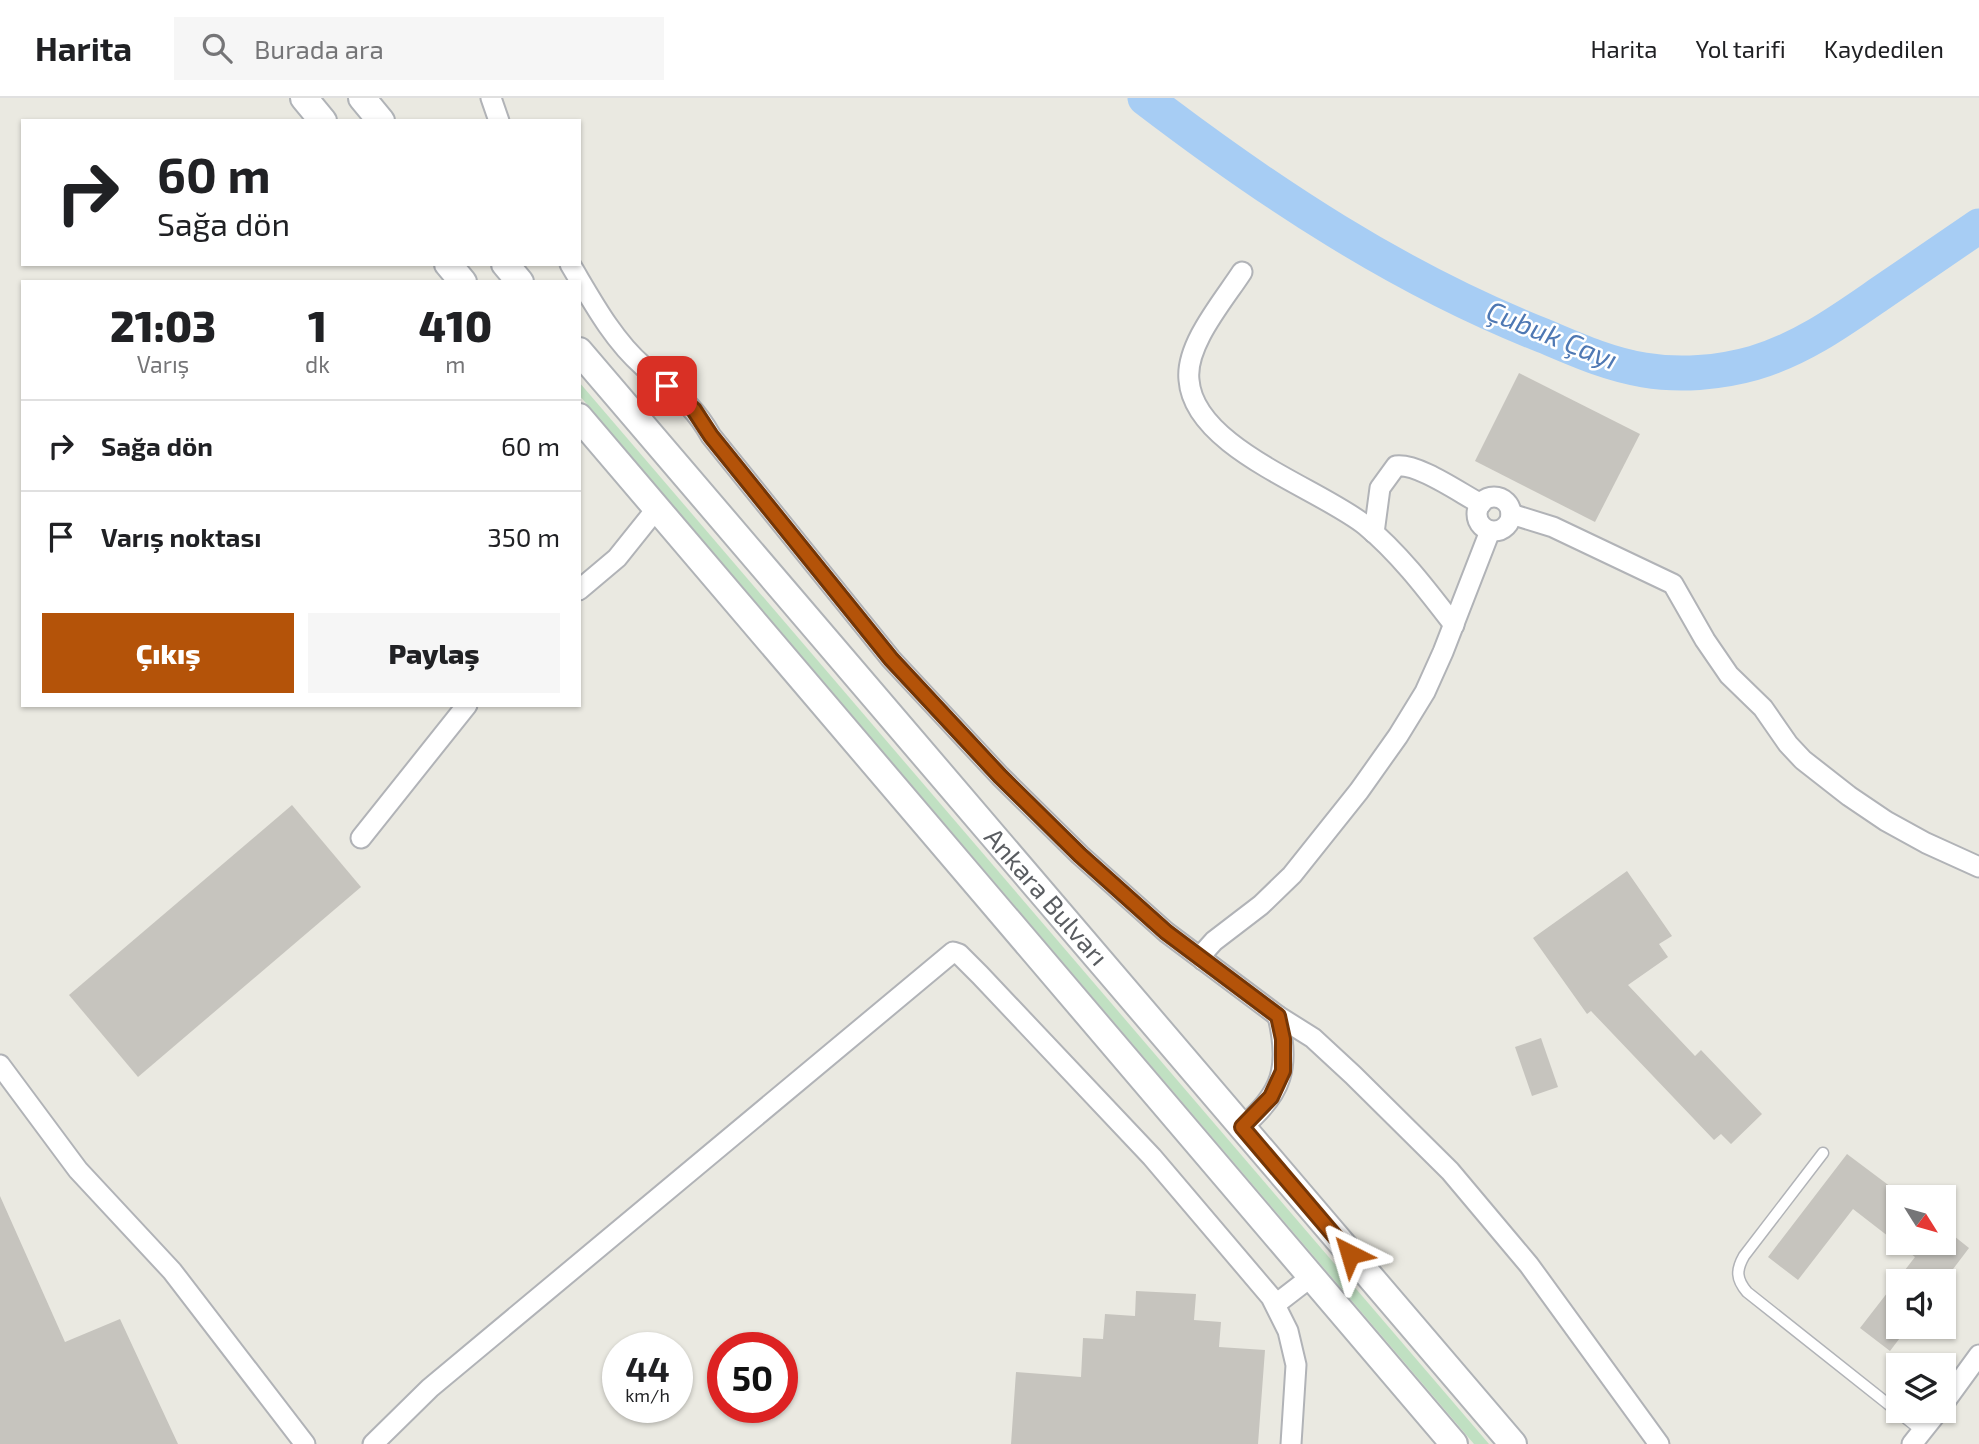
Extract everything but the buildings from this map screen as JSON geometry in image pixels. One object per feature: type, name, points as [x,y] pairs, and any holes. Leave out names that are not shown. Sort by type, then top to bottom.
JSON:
[{"type":"main road","points":[[304,98],[321,119]]},
{"type":"main road","points":[[362,98],[380,119]]},
{"type":"main road","points":[[450,266],[461,280]]},
{"type":"main road","points":[[507,266],[518,280]]},
{"type":"main road","name":"Ankara Bulvarı","points":[[581,353],[1513,1444]]},
{"type":"main road","name":"Ankara Bulvarı","points":[[581,418],[1454,1444]]},
{"type":"street","points":[[491,98],[498,119]]},
{"type":"street","points":[[1242,272],[1194,349],[1188,380],[1193,398],[1209,425],[1236,447],[1362,523],[1406,567],[1454,625]]},
{"type":"street","points":[[581,282],[604,320],[632,355],[694,410],[711,436],[883,649],[928,700],[1080,855],[1166,932],[1278,1016],[1313,1038],[1450,1171],[1529,1265],[1659,1444]]},
{"type":"street","points":[[1374,533],[1380,488],[1396,467],[1417,470],[1480,503]]},
{"type":"street","points":[[1490,497],[1498,497],[1510,506],[1511,514],[1505,528],[1490,531],[1478,522],[1476,514],[1480,503],[1490,497]]},
{"type":"street","points":[[581,588],[617,558],[657,508]]},
{"type":"street","points":[[1511,514],[1553,527],[1673,584],[1730,675],[1763,708],[1802,760],[1886,821],[1979,867]]},
{"type":"street","points":[[1203,960],[1205,951],[1214,941],[1261,905],[1292,875],[1359,791],[1398,736],[1425,692],[1490,531]]},
{"type":"street","points":[[361,838],[465,707]]},
{"type":"street","points":[[373,1444],[430,1388],[953,953],[959,954],[980,975],[1152,1157],[1276,1304],[1296,1365],[1291,1444]]},
{"type":"street","points":[[1242,1127],[1271,1097],[1283,1071],[1283,1039],[1278,1016]]},
{"type":"street","points":[[0,1065],[78,1170],[172,1271],[305,1444]]},
{"type":"street","points":[[1276,1304],[1311,1277]]},
{"type":"street","points":[[1956,1387],[1979,1355]]},
{"type":"street","points":[[1917,1438],[1929,1423]]},
{"type":"lane","points":[[1823,1153],[1744,1256],[1737,1276],[1747,1292],[1917,1438]]},
{"type":"green space","points":[[581,384],[1489,1444],[1474,1444],[581,397]]},
{"type":"waterway","name":"Çubuk Çayı","points":[[1145,98],[1287,200],[1386,260],[1490,313],[1593,356],[1644,370],[1671,373],[1713,371],[1754,363],[1788,350],[1834,325],[1979,226]]},
{"type":"route","points":[[667,386],[694,410],[711,436],[891,659],[1000,776],[1080,855],[1166,932],[1278,1016],[1285,1054],[1283,1071],[1271,1097],[1242,1127],[1350,1254]]}]
